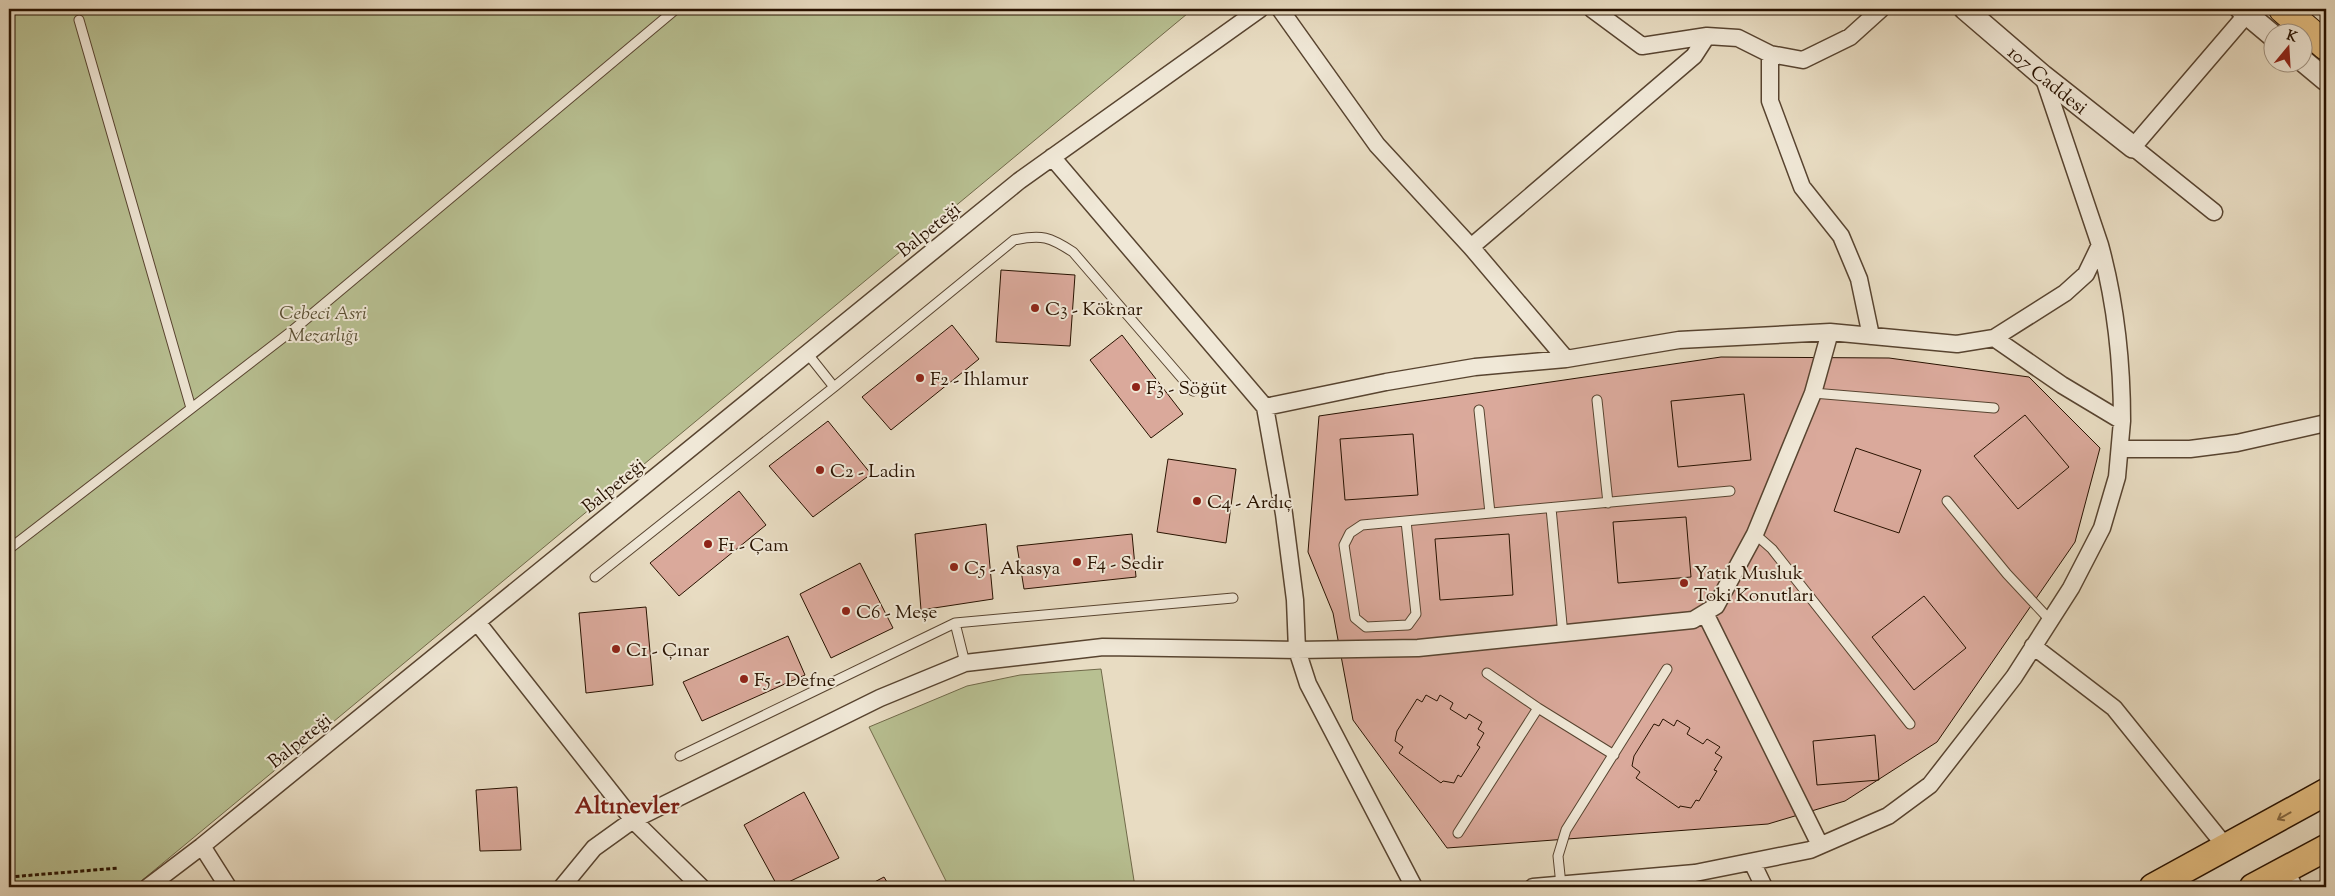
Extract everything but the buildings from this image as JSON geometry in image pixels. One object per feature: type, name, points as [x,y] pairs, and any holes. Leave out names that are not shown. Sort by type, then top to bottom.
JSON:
[{"type":"highway","points":[[2283,9],[2326,46]]},
{"type":"main road","points":[[2153,887],[2326,792]]},
{"type":"main road","points":[[2254,887],[2290,879],[2326,848]]},
{"type":"street","name":"Balpeteği","points":[[148,887],[202,846],[1019,181],[1260,9]]},
{"type":"street","points":[[1280,9],[1377,145],[1471,247],[1566,359]]},
{"type":"street","points":[[1592,9],[1642,46],[1707,36],[1738,38],[1770,54],[1803,60],[1850,37],[1881,9]]},
{"type":"street","name":"107 Caddesi","points":[[1965,9],[2043,76],[2133,147]]},
{"type":"street","points":[[2214,212],[2133,147],[2244,11],[2262,26]]},
{"type":"street","points":[[1471,247],[1694,56],[1707,36]]},
{"type":"street","points":[[1770,54],[1770,101],[1802,187],[1841,236],[1860,280],[1871,336]]},
{"type":"street","points":[[2312,68],[2326,80]]},
{"type":"street","points":[[1533,887],[1695,873],[1752,862],[1810,850],[1888,816],[1930,785],[2014,677],[2049,619],[2071,588],[2102,528],[2117,477],[2122,421],[2122,367],[2110,280],[2043,76]]},
{"type":"street","points":[[1052,157],[1265,406],[1284,514],[1295,600],[1297,650],[1308,684],[1414,887]]},
{"type":"street","points":[[1265,406],[1386,382],[1476,367],[1566,359],[1679,340],[1830,332],[1957,344],[1994,338],[2065,293],[2086,274],[2100,246]]},
{"type":"street","points":[[562,887],[594,848],[633,820],[880,698],[965,663],[1103,647],[1297,650],[1418,648],[1693,620],[1716,606],[1755,534],[1813,393],[1830,332]]},
{"type":"street","points":[[1994,338],[2062,385],[2122,421]]},
{"type":"street","points":[[2120,449],[2190,449],[2237,443],[2326,423]]},
{"type":"street","points":[[1705,613],[1820,845]]},
{"type":"street","points":[[477,622],[633,820],[701,887]]},
{"type":"street","points":[[2033,646],[2114,708],[2226,847]]},
{"type":"street","points":[[202,846],[228,887]]},
{"type":"street","points":[[1752,862],[1764,887]]},
{"type":"lane","points":[[9,549],[293,330],[676,9]]},
{"type":"lane","points":[[79,20],[191,408]]},
{"type":"lane","points":[[595,577],[1014,240],[1033,236],[1054,240],[1073,252],[1194,391]]},
{"type":"lane","points":[[807,353],[834,386]]},
{"type":"lane","points":[[1813,393],[1994,408]]},
{"type":"lane","points":[[1597,400],[1608,503]]},
{"type":"lane","points":[[1479,410],[1490,513]]},
{"type":"lane","points":[[1406,521],[1416,614],[1408,625],[1366,626],[1355,618],[1344,545],[1350,533],[1362,525],[1730,491]]},
{"type":"lane","points":[[1946,501],[2007,574],[2049,619]]},
{"type":"lane","points":[[1551,508],[1563,634]]},
{"type":"lane","points":[[1755,534],[1772,549],[1910,724]]},
{"type":"lane","points":[[680,756],[955,623],[1233,598]]},
{"type":"lane","points":[[955,623],[965,663]]},
{"type":"lane","points":[[1561,885],[1558,856],[1566,830],[1667,669]]},
{"type":"lane","points":[[1487,673],[1538,708],[1614,755]]},
{"type":"lane","points":[[1458,833],[1538,708]]},
{"type":"path","points":[[9,877],[119,868]]},
{"type":"green space","name":"Cebeci Asri Mezarlığı","points":[[9,9],[1193,9],[134,887],[9,887]]},
{"type":"green space","points":[[1101,669],[1135,887],[949,887],[869,727],[967,686],[1020,675]]},
{"type":"place","name":"C3 - Köknar","points":[[1035,308]]},
{"type":"place","name":"F2 - Ihlamur","points":[[920,378]]},
{"type":"place","name":"F3 - Söğüt","points":[[1136,387]]},
{"type":"place","name":"C2 - Ladin","points":[[820,470]]},
{"type":"place","name":"C4 - Ardıç","points":[[1197,501]]},
{"type":"place","name":"F1 - Çam","points":[[708,544]]},
{"type":"place","name":"F4 - Sedir","points":[[1077,562]]},
{"type":"place","name":"C5 - Akasya","points":[[954,567]]},
{"type":"place","name":"Yatık Musluk Toki Konutları","points":[[1684,583]]},
{"type":"place","name":"C6 - Meşe","points":[[846,611]]},
{"type":"place","name":"C1 - Çınar","points":[[616,649]]},
{"type":"place","name":"F5 - Defne","points":[[744,679]]},
{"type":"district","name":"Altınevler","points":[[627,805]]}]
